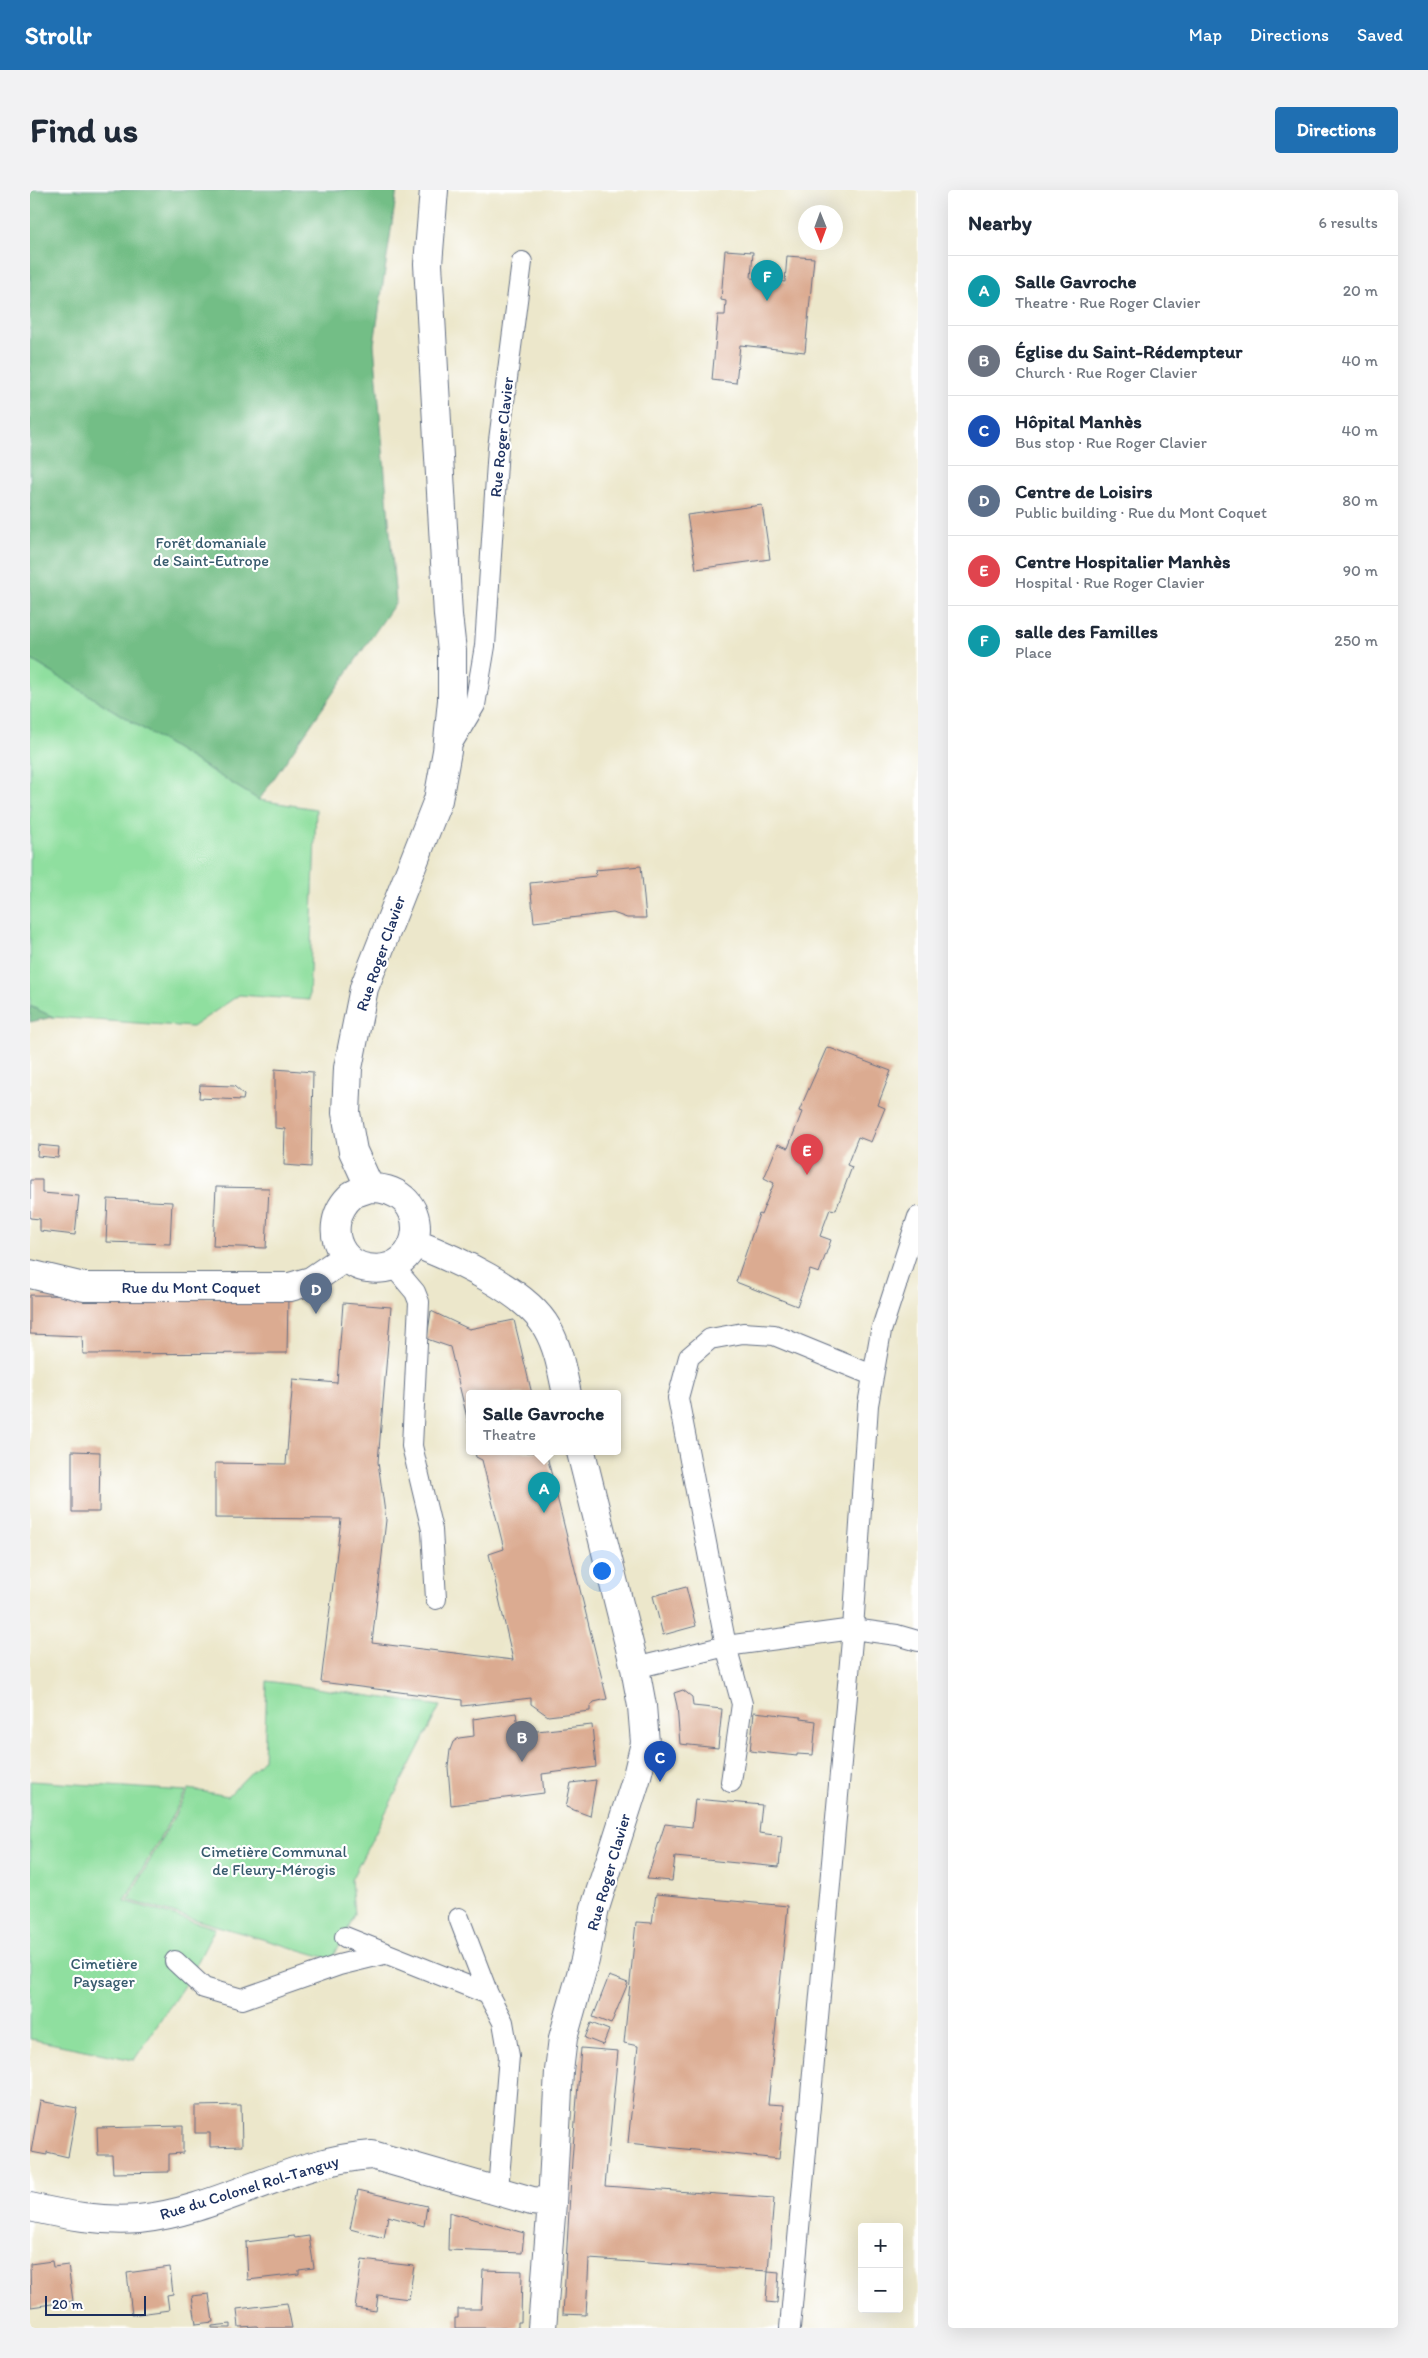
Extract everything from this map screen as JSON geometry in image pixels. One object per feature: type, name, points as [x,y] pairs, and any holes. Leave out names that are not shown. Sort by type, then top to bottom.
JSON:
[{"type":"street","points":[[434,190],[428,264],[448,615],[452,651]]},
{"type":"street","name":"Rue Roger Clavier","points":[[370,1188],[353,1151],[346,1113],[348,1068],[364,988],[438,800],[447,751],[452,700],[452,651]]},
{"type":"street","points":[[370,1188],[377,1188],[399,1195],[414,1212],[416,1228],[414,1243],[406,1255],[393,1266],[378,1270],[361,1267],[346,1257],[338,1246],[334,1227],[339,1211],[353,1194],[370,1188]]},
{"type":"street","points":[[414,1243],[443,1254],[484,1277],[534,1310],[547,1328],[556,1347],[566,1390]]},
{"type":"street","name":"Rue du Mont Coquet","points":[[30,1274],[84,1287],[290,1286],[311,1280],[346,1257]]},
{"type":"street","name":"Rue Roger Clavier","points":[[542,2328],[552,2203],[559,2071],[563,2038],[585,1960],[595,1908],[636,1780],[645,1743],[642,1706],[635,1668],[582,1455]]},
{"type":"street","name":"Rue du Colonel Rol-Tanguy","points":[[30,2207],[75,2217],[139,2219],[204,2203],[346,2157],[372,2155],[532,2201],[552,2203]]},
{"type":"lane","name":"Rue Roger Clavier","points":[[447,751],[475,705],[485,646],[498,448],[522,262]]},
{"type":"lane","name":"Rue Roger Clavier","points":[[452,651],[483,637],[486,612]]},
{"type":"lane","points":[[790,2328],[853,1630],[866,1429],[872,1375],[881,1331],[918,1217]]},
{"type":"lane","points":[[393,1266],[415,1292],[419,1302],[412,1446],[432,1530],[436,1599]]},
{"type":"lane","points":[[731,1782],[742,1704],[726,1646],[678,1398],[689,1357],[710,1340],[743,1333],[774,1335],[872,1375]]},
{"type":"lane","points":[[635,1668],[726,1646],[853,1630],[897,1635],[918,1641]]},
{"type":"lane","points":[[459,1918],[488,1994],[503,2022],[508,2056],[498,2190]]},
{"type":"lane","points":[[345,1937],[488,1994]]},
{"type":"lane","points":[[175,1961],[204,1988],[242,1998],[339,1965],[384,1954]]},
{"type":"green space","name":"Forêt domaniale de Saint-Eutrope","points":[[30,190],[397,190],[374,344],[396,602],[259,800],[30,659]]},
{"type":"green space","points":[[30,659],[259,800],[316,809],[309,1000],[239,995],[192,1027],[53,1017],[30,1006]]},
{"type":"green space","points":[[30,1006],[53,1017],[30,1022]]},
{"type":"green space","name":"Cimetière Communal de Fleury-Mérogis","points":[[267,1681],[440,1706],[351,1880],[354,1914],[345,1937],[331,1959],[128,1900],[189,1789],[228,1796],[264,1759]]},
{"type":"green space","name":"Cimetière Paysager","points":[[30,1781],[186,1791],[125,1901],[215,1928],[191,1975],[134,2060],[30,2039]]},
{"type":"building","points":[[725,250],[753,252],[751,278],[785,282],[787,256],[814,258],[805,352],[740,345],[736,383],[712,380],[718,315],[725,315],[726,301],[721,300]]},
{"type":"building","points":[[762,505],[770,559],[696,569],[687,515]]},
{"type":"building","points":[[641,866],[646,918],[627,918],[613,913],[534,922],[530,883],[596,876],[595,870]]},
{"type":"building","points":[[827,1047],[891,1071],[878,1105],[885,1108],[871,1142],[858,1137],[847,1165],[852,1167],[836,1210],[830,1209],[820,1236],[831,1240],[819,1273],[810,1270],[797,1306],[736,1282],[759,1214],[761,1215],[774,1183],[764,1178],[778,1144],[788,1148],[802,1112],[799,1111]]},
{"type":"building","points":[[275,1069],[313,1072],[311,1167],[284,1165],[285,1129],[275,1128]]},
{"type":"building","points":[[200,1085],[234,1086],[244,1095],[243,1100],[199,1098]]},
{"type":"building","points":[[38,1145],[59,1147],[58,1158],[37,1156]]},
{"type":"building","points":[[30,1180],[42,1180],[42,1193],[79,1196],[75,1235],[40,1231],[40,1219],[30,1218]]},
{"type":"building","points":[[216,1187],[269,1188],[266,1248],[213,1246]]},
{"type":"building","points":[[108,1199],[172,1202],[170,1244],[106,1242]]},
{"type":"building","points":[[30,1295],[288,1298],[287,1353],[83,1354],[82,1336],[30,1334]]},
{"type":"building","points":[[343,1303],[391,1307],[378,1462],[386,1520],[372,1643],[513,1660],[489,1554],[504,1549],[482,1460],[476,1455],[547,1455],[607,1699],[594,1702],[590,1707],[590,1711],[548,1716],[531,1704],[531,1698],[462,1706],[462,1700],[321,1682],[341,1519],[215,1518],[215,1463],[286,1464],[293,1379],[337,1383]]},
{"type":"building","points":[[431,1311],[469,1329],[514,1320],[531,1390],[466,1390],[466,1413],[450,1347],[427,1339]]},
{"type":"building","points":[[72,1451],[100,1452],[99,1512],[72,1512]]},
{"type":"building","points":[[686,1587],[696,1626],[663,1635],[653,1596]]},
{"type":"building","points":[[683,1690],[692,1697],[693,1706],[722,1709],[718,1748],[680,1744],[674,1693]]},
{"type":"building","points":[[754,1712],[801,1717],[801,1719],[816,1721],[813,1755],[797,1754],[797,1756],[750,1751]]},
{"type":"building","points":[[516,1713],[519,1733],[592,1725],[596,1767],[542,1774],[544,1793],[451,1805],[448,1767],[453,1742],[459,1738],[474,1736],[473,1719]]},
{"type":"building","points":[[596,1780],[590,1816],[566,1807],[571,1783]]},
{"type":"building","points":[[695,1799],[762,1805],[759,1833],[782,1836],[779,1867],[675,1857],[672,1881],[647,1879],[665,1824],[692,1827]]},
{"type":"building","points":[[656,1894],[788,1906],[768,2104],[784,2105],[779,2159],[628,2143],[638,2046],[624,2043],[636,1922],[652,1923]]},
{"type":"building","points":[[609,1976],[628,1983],[611,2024],[593,2017]]},
{"type":"building","points":[[591,2023],[609,2030],[603,2045],[585,2038]]},
{"type":"building","points":[[581,2048],[618,2051],[605,2186],[774,2198],[768,2271],[589,2259],[586,2315],[563,2314]]},
{"type":"building","points":[[40,2101],[77,2108],[68,2157],[47,2152],[47,2155],[31,2152]]},
{"type":"building","points":[[241,2105],[242,2146],[210,2147],[210,2133],[195,2133],[195,2106]]},
{"type":"building","points":[[183,2126],[183,2153],[169,2154],[169,2172],[113,2173],[112,2155],[98,2155],[97,2128]]},
{"type":"building","points":[[358,2190],[427,2206],[424,2226],[388,2216],[384,2238],[350,2229]]},
{"type":"building","points":[[449,2212],[524,2233],[522,2253],[448,2250]]},
{"type":"building","points":[[294,2236],[295,2238],[309,2236],[314,2268],[299,2270],[299,2274],[248,2280],[246,2242]]},
{"type":"building","points":[[362,2260],[414,2266],[409,2299],[378,2295],[376,2311],[355,2308]]},
{"type":"building","points":[[52,2261],[53,2267],[68,2265],[73,2301],[31,2307],[30,2264]]},
{"type":"building","points":[[170,2267],[173,2294],[167,2295],[169,2310],[132,2315],[127,2273]]},
{"type":"building","points":[[483,2270],[522,2271],[521,2322],[518,2322],[518,2328],[455,2328],[455,2318],[458,2318],[458,2309],[481,2309]]},
{"type":"building","points":[[768,2271],[779,2272],[777,2303],[766,2302]]},
{"type":"building","points":[[209,2294],[213,2322],[196,2324],[192,2296]]},
{"type":"building","points":[[287,2303],[292,2328],[239,2327],[237,2309]]},
{"type":"building","points":[[231,2324],[231,2328],[212,2328],[212,2326]]},
{"type":"place","name":"salle des Familles","points":[[767,301]]},
{"type":"place","name":"Centre Hospitalier Manhès","points":[[807,1175]]},
{"type":"place","name":"Centre de Loisirs","points":[[316,1314]]},
{"type":"place","name":"Salle Gavroche","points":[[544,1513]]},
{"type":"place","name":"Église du Saint-Rédempteur","points":[[522,1762]]},
{"type":"place","name":"Hôpital Manhès","points":[[660,1782]]}]
